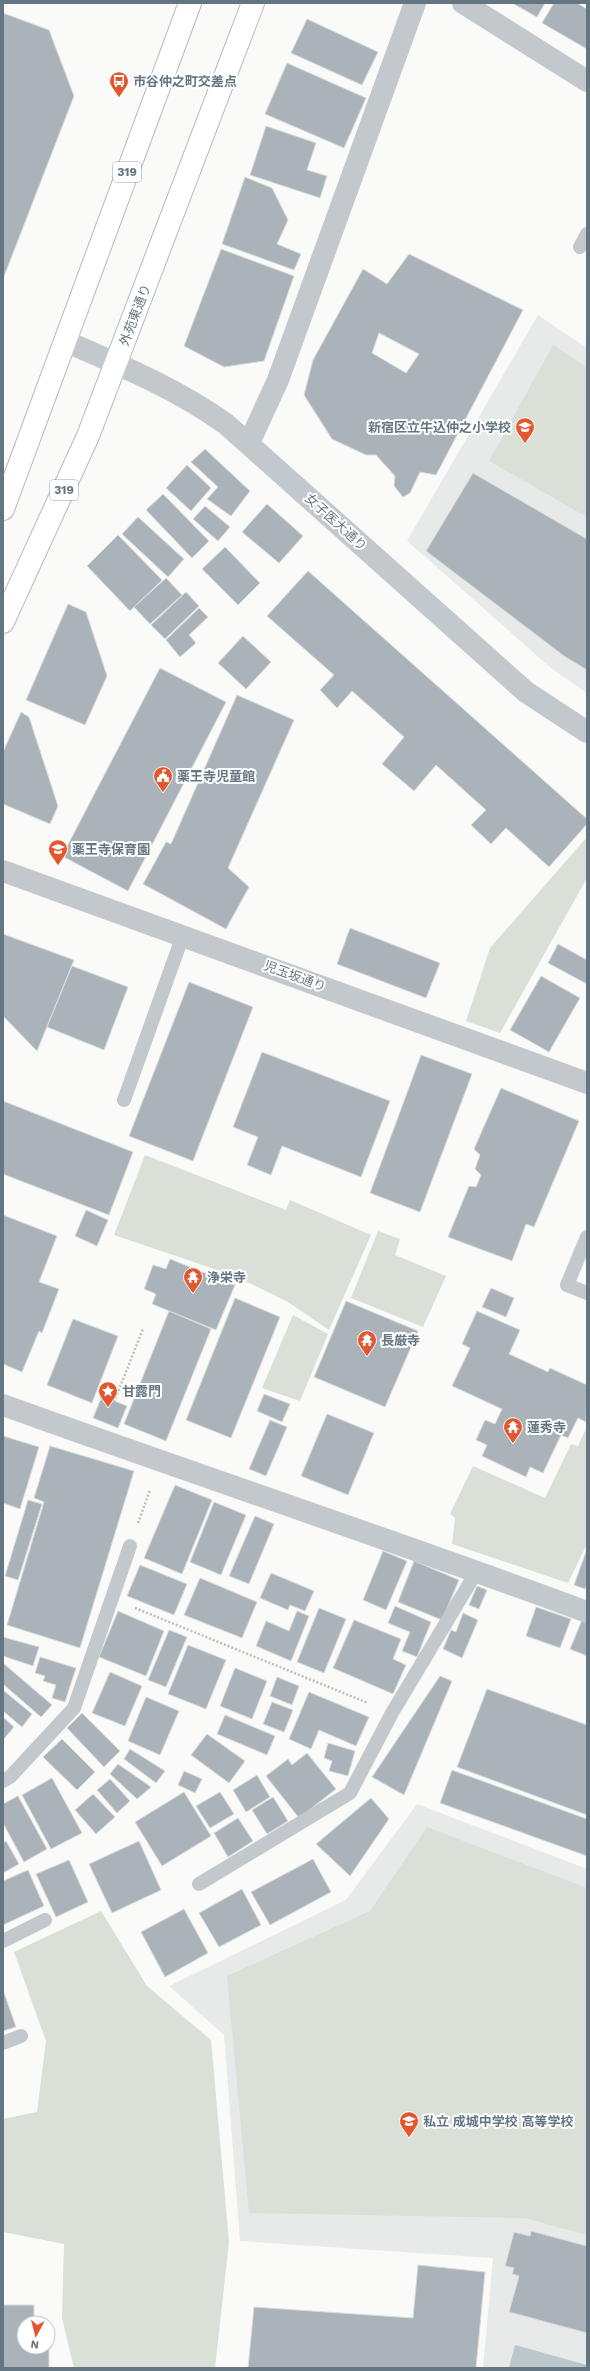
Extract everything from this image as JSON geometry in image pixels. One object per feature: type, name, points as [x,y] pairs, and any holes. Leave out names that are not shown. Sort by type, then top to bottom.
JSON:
[{"type":"main road","name":"319","points":[[3,509],[190,3]]},
{"type":"main road","name":"外苑東通り","points":[[3,622],[56,509],[117,364],[209,113],[253,3]]},
{"type":"street","points":[[249,444],[278,380],[415,3]]},
{"type":"street","points":[[462,3],[587,81]]},
{"type":"street","name":"女子医大通り","points":[[65,341],[117,364],[200,406],[249,444],[526,692],[587,732]]},
{"type":"street","name":"児玉坂通り","points":[[3,871],[587,1083]]},
{"type":"street","points":[[3,1404],[160,1462],[477,1571],[587,1612]]},
{"type":"lane","points":[[580,246],[587,234]]},
{"type":"lane","points":[[124,1100],[182,935]]},
{"type":"lane","points":[[587,1237],[566,1285],[587,1293]]},
{"type":"lane","points":[[3,1781],[10,1777],[74,1708],[113,1599],[130,1546]]},
{"type":"lane","points":[[199,1884],[350,1793],[392,1713],[477,1571]]},
{"type":"lane","points":[[3,1941],[45,1920]]},
{"type":"lane","points":[[3,2043],[21,2036]]},
{"type":"path","points":[[114,1402],[144,1329]]},
{"type":"path","points":[[130,1546],[160,1462]]},
{"type":"path","points":[[113,1599],[392,1713]]},
{"type":"shaded area","name":"新宿区立牛込仲之小学校","points":[[538,315],[587,348],[587,693],[551,668],[407,541]]},
{"type":"shaded area","points":[[553,345],[587,367],[587,517],[489,461]]},
{"type":"shaded area","points":[[587,837],[587,878],[500,1033],[466,1021],[490,948]]},
{"type":"shaded area","points":[[145,1155],[286,1210],[290,1200],[371,1235],[329,1330],[288,1302],[235,1276],[114,1235]]},
{"type":"shaded area","points":[[378,1231],[400,1239],[395,1255],[446,1276],[423,1327],[351,1298]]},
{"type":"shaded area","points":[[293,1315],[328,1334],[300,1401],[262,1388]]},
{"type":"shaded area","points":[[587,1426],[587,1544],[568,1583],[452,1544],[455,1518],[450,1514],[473,1466],[545,1498],[571,1444],[578,1446]]},
{"type":"shaded area","name":"私立 成城中学校 高等学校","points":[[417,1804],[587,1869],[587,2368],[483,2368],[493,2258],[240,2241],[224,2035],[169,1986],[346,1900]]},
{"type":"shaded area","name":"私立 成城中学校 高等学校","points":[[427,1827],[587,1888],[587,2235],[525,2218],[249,2213],[227,1976],[370,1911]]},
{"type":"shaded area","points":[[101,1911],[147,1986],[211,2040],[229,2242],[215,2368],[74,2368],[62,2318],[64,2244],[3,2232],[3,2119],[37,2112],[46,2041],[14,1952]]},
{"type":"shaded area","points":[[515,2345],[587,2365],[587,2368],[509,2368]]},
{"type":"building","points":[[512,3],[545,3],[537,17]]},
{"type":"building","points":[[554,3],[577,3],[587,9],[587,49],[542,23]]},
{"type":"building","points":[[3,13],[49,30],[74,96],[3,279]]},
{"type":"building","points":[[307,19],[378,52],[362,85],[291,53]]},
{"type":"building","points":[[287,63],[366,98],[344,148],[265,114]]},
{"type":"building","points":[[266,126],[316,143],[307,170],[327,176],[320,198],[250,175]]},
{"type":"building","points":[[245,177],[272,188],[288,220],[277,244],[301,254],[294,270],[222,244]]},
{"type":"building","points":[[221,249],[294,276],[264,361],[224,367],[184,346]]},
{"type":"building","points":[[409,254],[523,310],[436,475],[420,472],[410,493],[403,497],[394,486],[395,476],[376,455],[366,455],[332,439],[304,395],[313,360],[363,269],[387,284]],"holes":[[[379,333],[419,354],[406,373],[372,353]]]},
{"type":"building","points":[[205,449],[250,491],[231,516],[207,499],[218,487],[191,462]]},
{"type":"building","points":[[187,465],[211,488],[191,511],[166,488]]},
{"type":"building","points":[[473,473],[587,539],[587,670],[564,656],[426,551]]},
{"type":"building","points":[[163,494],[209,541],[192,558],[146,510]]},
{"type":"building","points":[[267,504],[303,536],[279,563],[242,532]]},
{"type":"building","points":[[205,506],[230,527],[218,541],[193,519]]},
{"type":"building","points":[[138,517],[184,559],[168,577],[122,534]]},
{"type":"building","points":[[118,535],[162,580],[130,611],[87,566]]},
{"type":"building","points":[[225,547],[260,583],[238,605],[202,569]]},
{"type":"building","points":[[308,571],[587,819],[587,824],[549,867],[506,828],[491,844],[471,825],[486,810],[436,765],[414,791],[382,764],[404,737],[352,691],[337,708],[320,690],[334,675],[267,616]]},
{"type":"building","points":[[166,578],[182,595],[150,624],[134,607]]},
{"type":"building","points":[[186,592],[199,606],[165,639],[151,625]]},
{"type":"building","points":[[68,604],[86,612],[107,676],[85,725],[26,700]]},
{"type":"building","points":[[199,608],[208,617],[189,635],[196,643],[180,657],[166,640]]},
{"type":"building","points":[[243,636],[271,662],[246,689],[218,663]]},
{"type":"building","points":[[160,668],[226,702],[128,891],[62,856]]},
{"type":"building","points":[[237,695],[294,720],[228,868],[249,887],[226,929],[143,884],[166,842],[171,844]]},
{"type":"building","points":[[21,712],[29,717],[58,806],[50,824],[3,804],[3,752]]},
{"type":"building","points":[[350,928],[440,963],[426,998],[337,964]]},
{"type":"building","points":[[3,934],[74,960],[37,1051],[3,1016]]},
{"type":"building","points":[[558,944],[587,960],[587,984],[548,963]]},
{"type":"building","points":[[72,966],[128,987],[104,1050],[47,1027]]},
{"type":"building","points":[[541,976],[580,998],[549,1052],[510,1030]]},
{"type":"building","points":[[189,982],[253,1007],[193,1161],[129,1136]]},
{"type":"building","points":[[262,1052],[390,1101],[361,1177],[282,1146],[271,1175],[247,1165],[258,1137],[233,1127]]},
{"type":"building","points":[[421,1055],[472,1074],[420,1212],[370,1193]]},
{"type":"building","points":[[501,1088],[579,1121],[534,1227],[526,1224],[512,1261],[448,1237],[469,1186],[476,1187],[481,1175],[475,1169],[480,1155],[474,1149]]},
{"type":"building","points":[[3,1101],[133,1152],[109,1215],[3,1174]]},
{"type":"building","points":[[86,1210],[108,1220],[97,1246],[75,1236]]},
{"type":"building","points":[[3,1215],[57,1236],[39,1282],[59,1289],[42,1333],[39,1331],[22,1372],[3,1364]]},
{"type":"building","points":[[170,1259],[235,1285],[216,1330],[152,1304],[156,1294],[144,1289],[153,1265],[166,1269]]},
{"type":"building","points":[[491,1288],[514,1298],[506,1317],[482,1307]]},
{"type":"building","points":[[235,1298],[280,1317],[231,1438],[186,1420]]},
{"type":"building","points":[[346,1301],[418,1331],[385,1407],[314,1377]]},
{"type":"building","points":[[169,1311],[211,1329],[166,1441],[124,1424]]},
{"type":"building","points":[[477,1311],[520,1330],[509,1354],[548,1372],[550,1368],[587,1385],[586,1422],[578,1418],[568,1438],[561,1435],[543,1473],[530,1467],[526,1477],[482,1456],[487,1445],[476,1440],[485,1420],[495,1424],[502,1409],[452,1386],[470,1348],[462,1344]]},
{"type":"building","points":[[73,1319],[118,1336],[92,1403],[47,1385]]},
{"type":"building","points":[[264,1394],[290,1404],[282,1422],[257,1411]]},
{"type":"building","points":[[102,1396],[127,1406],[118,1428],[93,1418]]},
{"type":"building","points":[[327,1414],[374,1433],[348,1495],[301,1476]]},
{"type":"building","points":[[270,1420],[287,1427],[266,1476],[249,1469]]},
{"type":"building","points":[[3,1436],[39,1447],[20,1509],[3,1503]]},
{"type":"building","points":[[50,1446],[134,1471],[80,1648],[7,1625],[44,1502],[34,1498]]},
{"type":"building","points":[[175,1485],[212,1500],[182,1574],[144,1558]]},
{"type":"building","points":[[28,1500],[42,1504],[18,1580],[5,1576]]},
{"type":"building","points":[[214,1502],[246,1515],[221,1575],[190,1562]]},
{"type":"building","points":[[255,1516],[274,1524],[249,1584],[229,1576]]},
{"type":"building","points":[[587,1549],[587,1584],[585,1589],[574,1585]]},
{"type":"building","points":[[383,1551],[407,1561],[386,1610],[363,1600]]},
{"type":"building","points":[[414,1561],[459,1580],[442,1620],[398,1602]]},
{"type":"building","points":[[140,1565],[187,1584],[174,1615],[127,1596]]},
{"type":"building","points":[[271,1573],[314,1591],[305,1611],[290,1605],[288,1610],[260,1598]]},
{"type":"building","points":[[200,1578],[257,1602],[242,1638],[184,1615]]},
{"type":"building","points":[[477,1586],[487,1590],[479,1609],[469,1605]]},
{"type":"building","points":[[395,1606],[431,1622],[417,1657],[402,1651],[410,1632],[388,1623]]},
{"type":"building","points":[[536,1607],[571,1619],[560,1648],[526,1636]]},
{"type":"building","points":[[319,1608],[346,1619],[324,1673],[297,1662]]},
{"type":"building","points":[[118,1611],[164,1631],[146,1676],[99,1657]]},
{"type":"building","points":[[297,1611],[309,1616],[291,1661],[256,1646],[266,1621],[289,1631]]},
{"type":"building","points":[[463,1613],[478,1620],[462,1658],[443,1649],[451,1630],[456,1632]]},
{"type":"building","points":[[354,1620],[401,1639],[393,1659],[406,1665],[393,1694],[333,1668]]},
{"type":"building","points":[[582,1620],[587,1622],[587,1656],[570,1649]]},
{"type":"building","points":[[169,1630],[187,1637],[166,1687],[148,1680]]},
{"type":"building","points":[[3,1637],[39,1647],[33,1666],[3,1656]]},
{"type":"building","points":[[188,1645],[226,1660],[206,1709],[168,1694]]},
{"type":"building","points":[[40,1657],[76,1668],[65,1702],[52,1698],[56,1685],[43,1681],[45,1676],[35,1673]]},
{"type":"building","points":[[3,1663],[52,1705],[41,1717],[3,1684]]},
{"type":"building","points":[[235,1668],[267,1681],[252,1719],[220,1706]]},
{"type":"building","points":[[110,1672],[142,1686],[125,1726],[92,1713]]},
{"type":"building","points":[[440,1676],[452,1681],[404,1795],[372,1777]]},
{"type":"building","points":[[277,1677],[299,1686],[292,1705],[270,1696]]},
{"type":"building","points":[[487,1689],[587,1725],[587,1815],[457,1767]]},
{"type":"building","points":[[3,1690],[32,1714],[22,1727],[3,1711]]},
{"type":"building","points":[[309,1692],[369,1717],[356,1746],[319,1730],[311,1749],[289,1739]]},
{"type":"building","points":[[146,1697],[179,1711],[160,1755],[128,1741]]},
{"type":"building","points":[[272,1702],[293,1710],[284,1732],[263,1724]]},
{"type":"building","points":[[82,1713],[120,1751],[104,1767],[67,1728]]},
{"type":"building","points":[[225,1715],[275,1736],[267,1755],[217,1734]]},
{"type":"building","points":[[3,1717],[14,1727],[3,1740]]},
{"type":"building","points":[[207,1734],[245,1761],[229,1783],[191,1755]]},
{"type":"building","points":[[62,1739],[95,1772],[77,1790],[43,1757]]},
{"type":"building","points":[[328,1743],[355,1751],[348,1776],[329,1771],[332,1761],[324,1758]]},
{"type":"building","points":[[130,1749],[165,1771],[156,1783],[124,1759]]},
{"type":"building","points":[[307,1753],[336,1789],[299,1818],[266,1776],[288,1759],[292,1765]]},
{"type":"building","points":[[118,1764],[151,1787],[137,1799],[110,1774]]},
{"type":"building","points":[[452,1770],[587,1819],[587,1856],[440,1803]]},
{"type":"building","points":[[184,1771],[202,1779],[195,1793],[178,1785]]},
{"type":"building","points":[[257,1775],[270,1797],[246,1812],[233,1790]]},
{"type":"building","points":[[52,1778],[82,1833],[51,1849],[22,1795]]},
{"type":"building","points":[[110,1779],[130,1801],[117,1813],[97,1790]]},
{"type":"building","points":[[184,1792],[211,1836],[162,1866],[135,1822]]},
{"type":"building","points":[[220,1792],[234,1814],[210,1828],[196,1806]]},
{"type":"building","points":[[93,1794],[115,1817],[96,1834],[75,1810]]},
{"type":"building","points":[[18,1796],[47,1849],[24,1862],[3,1823],[3,1804]]},
{"type":"building","points":[[273,1797],[288,1821],[267,1834],[252,1810]]},
{"type":"building","points":[[371,1798],[389,1819],[350,1876],[316,1844]]},
{"type":"building","points":[[238,1818],[253,1841],[228,1857],[214,1833]]},
{"type":"building","points":[[6,1841],[19,1864],[3,1873],[3,1843]]},
{"type":"building","points":[[139,1841],[161,1890],[112,1913],[89,1864]]},
{"type":"building","points":[[313,1859],[331,1892],[270,1925],[251,1892]]},
{"type":"building","points":[[69,1860],[88,1902],[56,1917],[36,1874]]},
{"type":"building","points":[[28,1870],[44,1906],[3,1925],[3,1881]]},
{"type":"building","points":[[242,1889],[261,1925],[219,1947],[199,1913]]},
{"type":"building","points":[[184,1909],[208,1953],[165,1977],[141,1932]]},
{"type":"building","points":[[3,1990],[16,2027],[3,2031]]},
{"type":"building","points":[[531,2231],[587,2246],[587,2333],[509,2312],[519,2276],[512,2274],[514,2268],[505,2266],[514,2232],[530,2236]]},
{"type":"building","points":[[418,2265],[485,2272],[476,2368],[248,2368],[254,2307],[413,2318]]},
{"type":"building","points":[[3,2305],[34,2305],[34,2315],[16,2315],[16,2355],[49,2355],[49,2368],[3,2368]]},
{"type":"place","name":"市谷仲之町交差点","points":[[119,98]]},
{"type":"place","name":"新宿区立牛込仲之小学校","points":[[525,444]]},
{"type":"place","name":"薬王寺児童館","points":[[163,793]]},
{"type":"place","name":"薬王寺保育園","points":[[58,866]]},
{"type":"place","name":"浄栄寺","points":[[193,1294]]},
{"type":"place","name":"長厳寺","points":[[367,1357]]},
{"type":"place","name":"甘露門","points":[[108,1408]]},
{"type":"place","name":"蓮秀寺","points":[[513,1444]]},
{"type":"place","name":"私立 成城中学校 高等学校","points":[[409,2138]]}]
